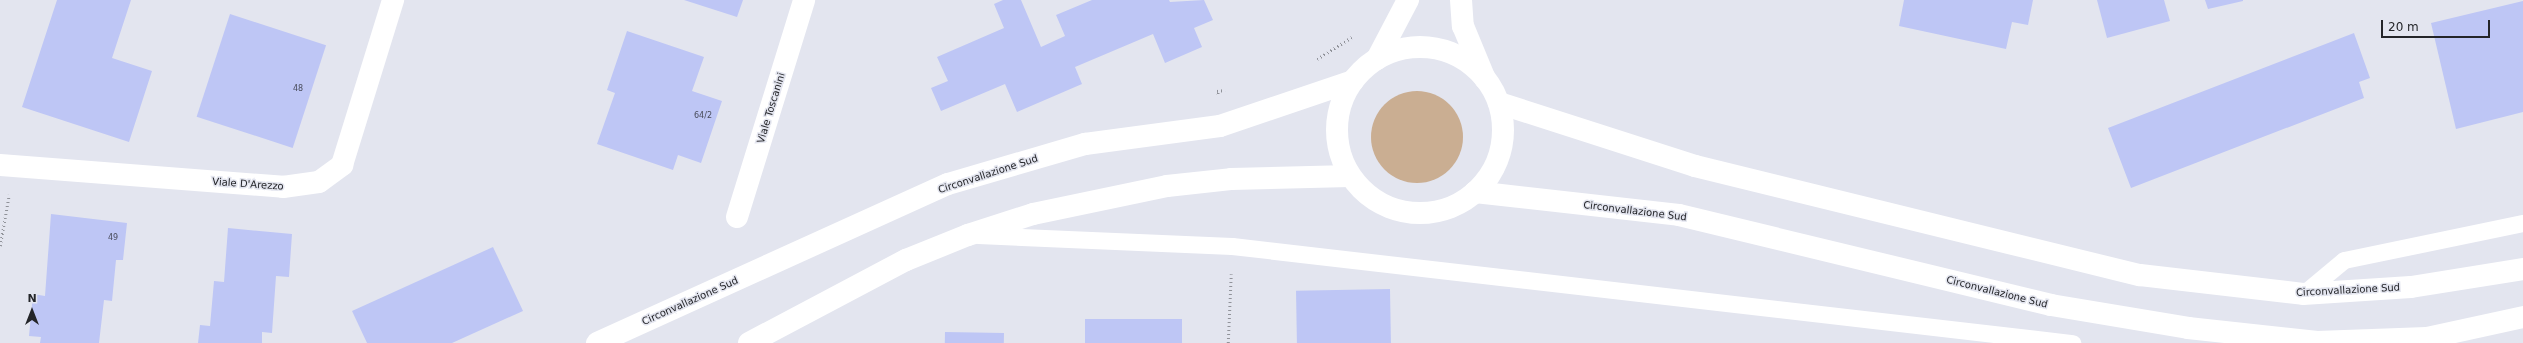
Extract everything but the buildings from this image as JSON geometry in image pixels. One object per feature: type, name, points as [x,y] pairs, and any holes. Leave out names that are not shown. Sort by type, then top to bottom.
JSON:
[{"type":"main road","name":"Viale D'Arezzo","points":[[4,165],[283,187],[319,182],[342,165],[393,0]]},
{"type":"main road","name":"Viale Toscanini","points":[[737,217],[804,0]]},
{"type":"main road","points":[[1377,59],[1408,0]]},
{"type":"main road","points":[[1461,0],[1463,26],[1486,79]]},
{"type":"main road","name":"Circonvallazione Sud","points":[[597,343],[948,184],[1085,144],[1220,126],[1352,81],[1377,59],[1399,50],[1423,47],[1446,51],[1468,62],[1486,79],[1499,103],[1504,127],[1501,151],[1492,174],[1476,192],[1445,209],[1424,214],[1395,210],[1370,197],[1350,176],[1340,154],[1336,129],[1341,104],[1352,81]]},
{"type":"main road","name":"Circonvallazione Sud","points":[[1499,103],[1695,166],[2140,275],[2303,294],[2411,286],[2523,269]]},
{"type":"main road","points":[[749,343],[906,260],[968,235],[1033,214],[1167,186],[1231,179],[1350,176]]},
{"type":"main road","name":"Circonvallazione Sud","points":[[1476,192],[1679,215],[2051,305],[2188,328],[2316,342],[2426,338],[2523,317]]},
{"type":"lane","points":[[2303,294],[2344,260],[2523,222]]},
{"type":"lane","points":[[968,235],[1232,246],[2072,343]]},
{"type":"path","points":[[0,246],[9,196],[4,165]]},
{"type":"shaded area","points":[[1417,91],[1435,94],[1450,104],[1460,119],[1463,137],[1460,155],[1450,170],[1435,180],[1417,183],[1399,180],[1384,170],[1374,155],[1371,137],[1374,119],[1384,104],[1399,94]]}]
